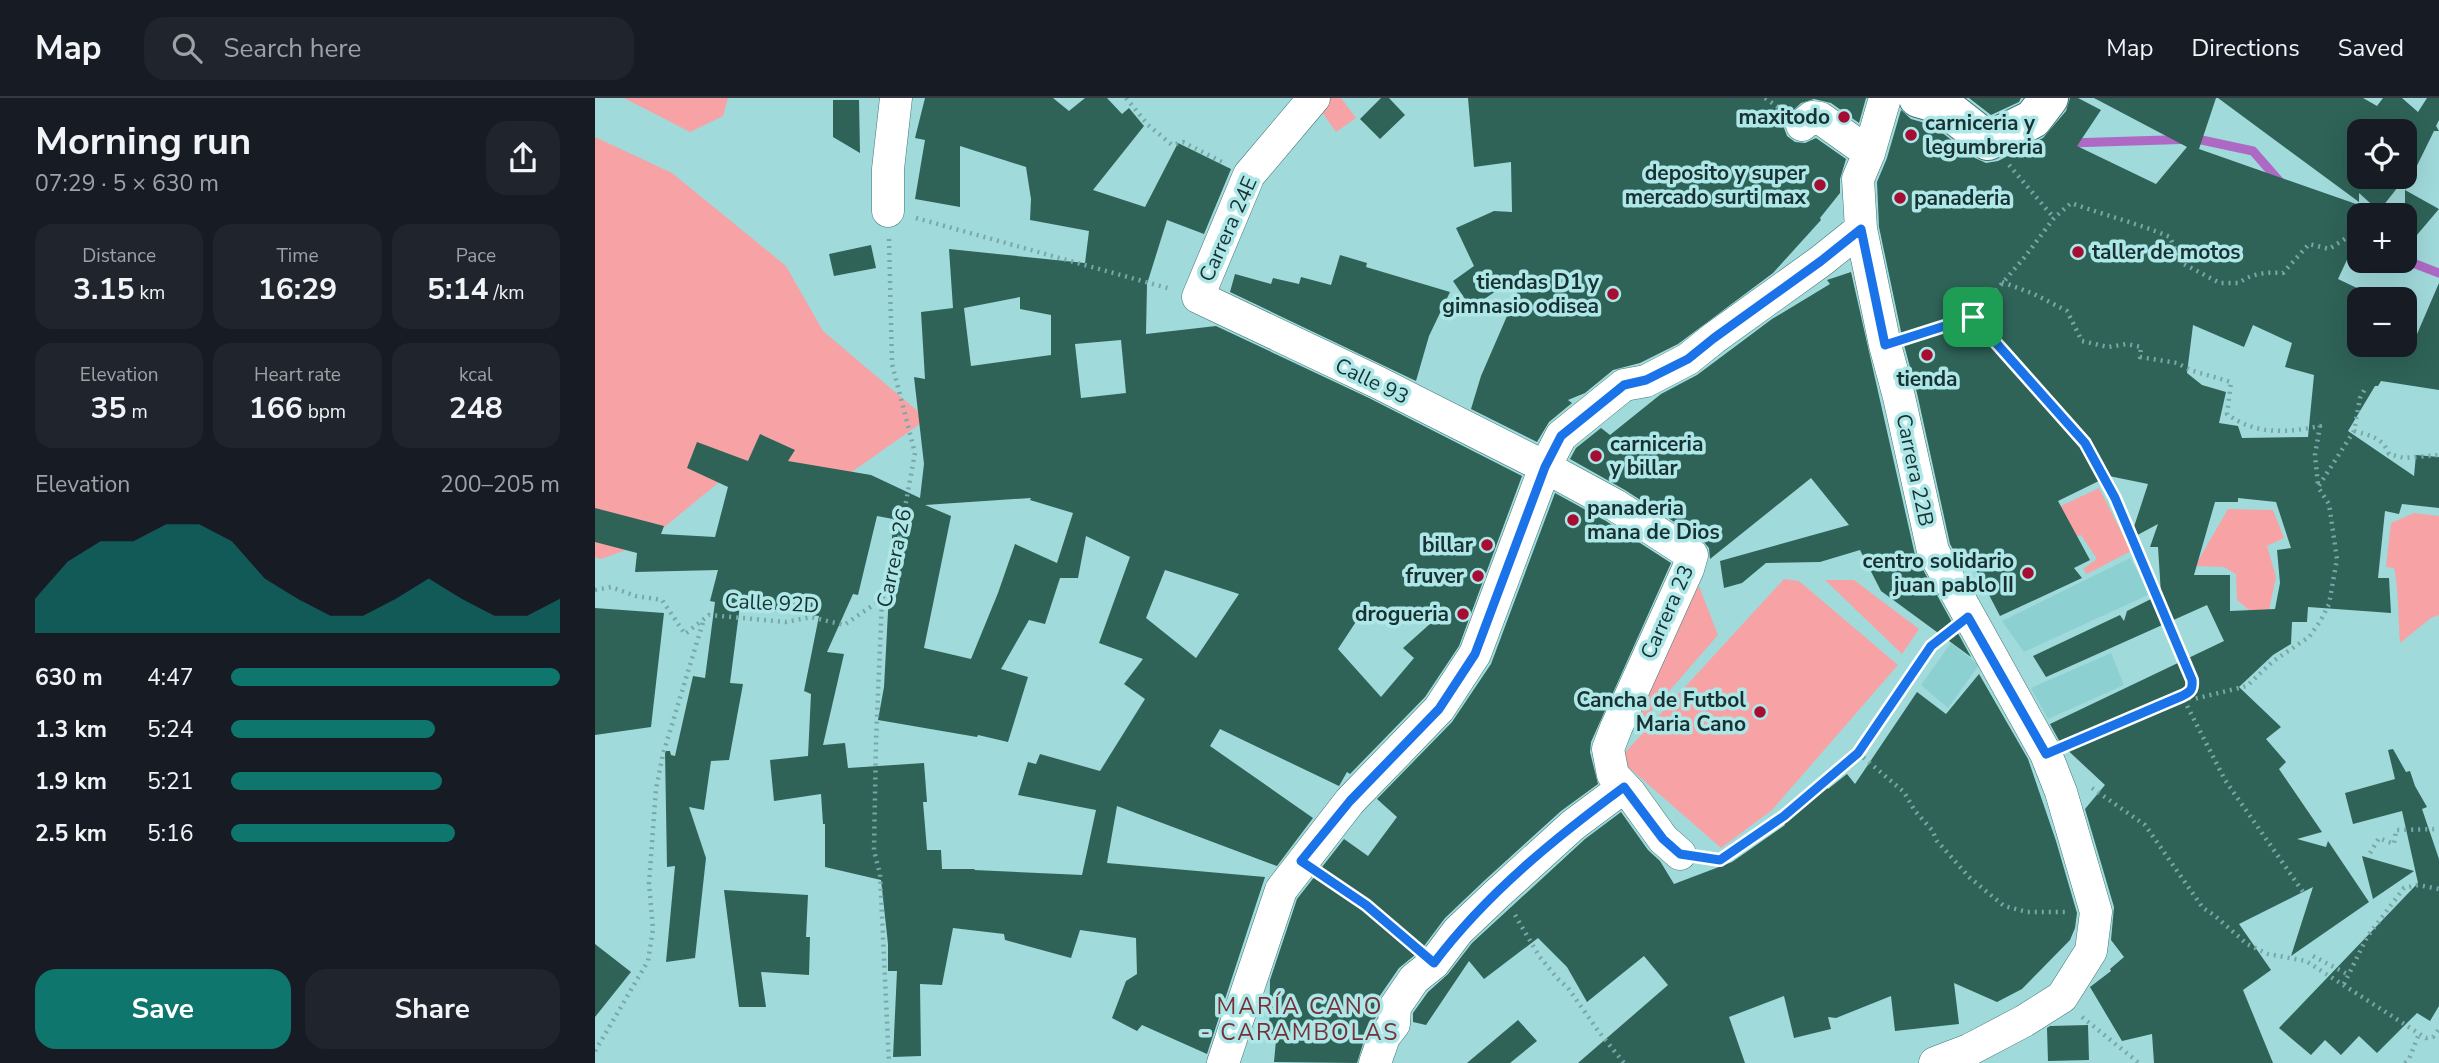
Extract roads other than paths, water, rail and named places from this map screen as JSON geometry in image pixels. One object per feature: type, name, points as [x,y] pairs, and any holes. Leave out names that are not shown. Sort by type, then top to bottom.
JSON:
[{"type":"street","points":[[888,211],[888,169],[896,98]]},
{"type":"street","name":"Carrera 24E","points":[[1198,297],[1249,175],[1314,98]]},
{"type":"street","name":"Carrera 22B","points":[[1885,98],[1870,153],[1858,179],[1861,229],[1933,551],[2046,754],[2061,792],[2096,912],[2091,951],[2062,997],[1969,1050],[1935,1063]]},
{"type":"street","points":[[1918,98],[1942,105],[1988,141],[2033,119],[2049,98]]},
{"type":"street","points":[[1802,125],[1812,117],[1820,118],[1870,153]]},
{"type":"street","points":[[1223,1063],[1280,890],[1350,801],[1439,709],[1475,654],[1545,467],[1561,436],[1624,385],[1646,380],[1688,359],[1861,229]]},
{"type":"street","name":"Calle 93","points":[[1198,297],[1377,382],[1545,467]]},
{"type":"street","name":"Carrera 23","points":[[1545,467],[1615,505],[1692,555],[1608,749],[1613,775],[1663,839],[1680,854]]},
{"type":"street","points":[[1375,1063],[1384,1037],[1394,1024],[1395,1007],[1414,979],[1434,963],[1458,931],[1501,890],[1573,825],[1624,787]]},
{"type":"waterway","points":[[2069,143],[2197,139],[2253,151],[2281,183]]},
{"type":"waterway","points":[[2417,265],[2439,273]]},
{"type":"place","name":"maxitodo","points":[[1844,117]]},
{"type":"place","name":"carniceria y legumbreria","points":[[1911,135]]},
{"type":"place","name":"deposito y super mercado surti max","points":[[1820,185]]},
{"type":"place","name":"panaderia","points":[[1900,198]]},
{"type":"place","name":"taller de motos","points":[[2078,252]]},
{"type":"place","name":"tiendas D1 y gimnasio odisea","points":[[1613,294]]},
{"type":"place","name":"tienda","points":[[1927,355]]},
{"type":"place","name":"carniceria y billar","points":[[1596,456]]},
{"type":"place","name":"panaderia mana de Dios","points":[[1573,520]]},
{"type":"place","name":"billar","points":[[1487,545]]},
{"type":"place","name":"centro solidario juan pablo II","points":[[2028,573]]},
{"type":"place","name":"fruver","points":[[1478,576]]},
{"type":"place","name":"drogueria","points":[[1463,614]]},
{"type":"place","name":"Cancha de Futbol Maria Cano","points":[[1760,712]]},
{"type":"district","name":"MARÍA CANO - CARAMBOLAS","points":[[1300,1019]]}]
